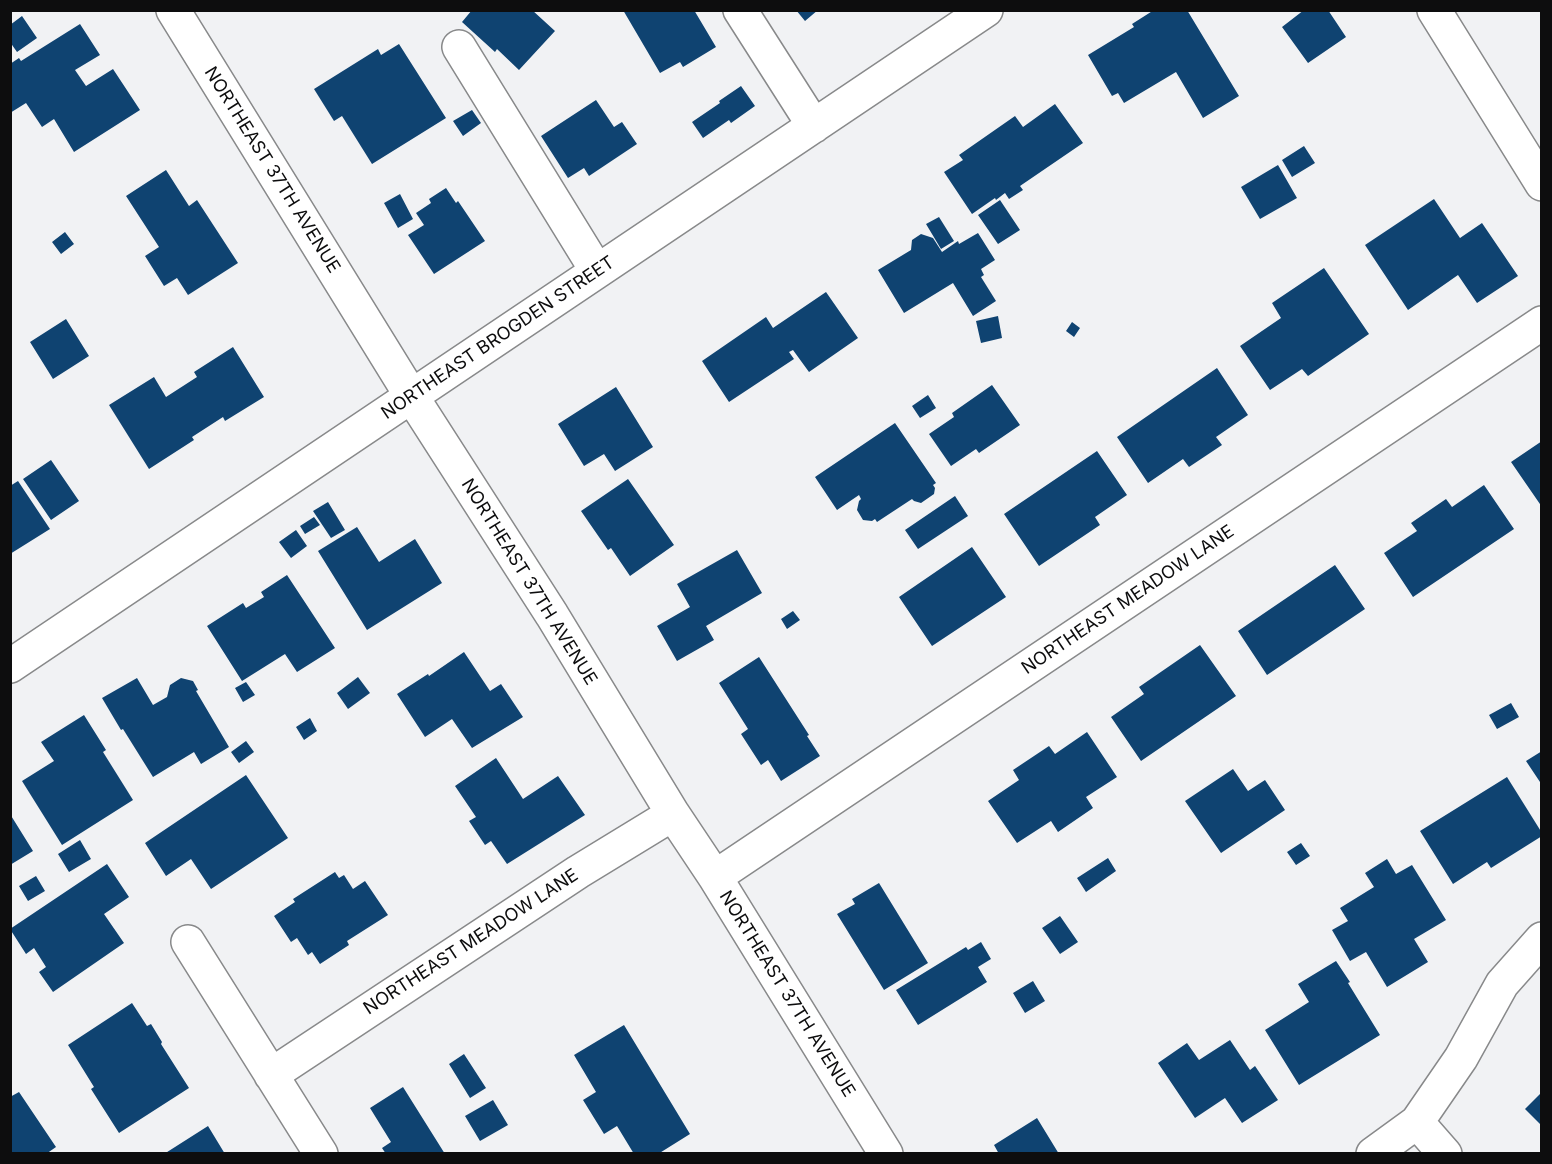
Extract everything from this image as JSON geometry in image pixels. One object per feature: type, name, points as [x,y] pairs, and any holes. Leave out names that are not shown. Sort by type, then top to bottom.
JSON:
[{"type":"street","name":"NORTHEAST 37TH AVENUE","points":[[173,10],[412,397],[552,615],[673,814],[715,877],[886,1154]]},
{"type":"street","points":[[740,10],[814,126]]},
{"type":"street","name":"NORTHEAST BROGDEN STREET","points":[[10,666],[986,10]]},
{"type":"street","points":[[1434,10],[1542,184]]},
{"type":"street","points":[[459,47],[597,271]]},
{"type":"street","name":"NORTHEAST MEADOW LANE","points":[[715,877],[1542,323]]},
{"type":"street","name":"NORTHEAST MEADOW LANE","points":[[271,1075],[586,866],[673,814]]},
{"type":"street","points":[[1373,1154],[1417,1122],[1461,1058],[1502,984],[1542,939]]},
{"type":"street","points":[[188,942],[320,1153]]},
{"type":"street","points":[[1417,1122],[1445,1154]]},
{"type":"building","points":[[472,10],[532,10],[555,31],[519,70],[497,49],[495,52],[462,22]]},
{"type":"building","points":[[623,10],[694,10],[716,47],[683,67],[680,62],[660,73]]},
{"type":"building","points":[[796,10],[818,10],[805,21]]},
{"type":"building","points":[[1154,10],[1187,10],[1239,96],[1203,118],[1176,72],[1124,103],[1118,93],[1112,96],[1088,55],[1134,27],[1132,24]]},
{"type":"building","points":[[1304,10],[1328,10],[1346,37],[1308,63],[1282,27]]},
{"type":"building","points":[[22,16],[37,38],[17,52],[10,42],[10,25]]},
{"type":"building","points":[[80,24],[100,55],[75,70],[86,86],[113,69],[140,110],[74,152],[54,119],[42,127],[26,103],[10,113],[10,64],[19,58],[21,61]]},
{"type":"building","points":[[399,44],[446,118],[372,164],[342,116],[334,121],[314,89],[378,49],[381,55]]},
{"type":"building","points":[[741,86],[755,106],[731,123],[729,120],[703,138],[692,122]]},
{"type":"building","points":[[596,100],[614,127],[622,122],[637,144],[589,176],[584,168],[568,178],[541,136]]},
{"type":"building","points":[[1055,104],[1083,143],[1020,186],[1023,190],[1009,199],[1005,193],[972,214],[944,172],[963,160],[959,155],[1015,116],[1023,127]]},
{"type":"building","points":[[472,110],[481,123],[463,136],[453,121]]},
{"type":"building","points":[[1304,146],[1315,163],[1292,177],[1282,160]]},
{"type":"building","points":[[1278,165],[1297,198],[1260,219],[1241,187]]},
{"type":"building","points":[[166,170],[189,206],[197,200],[238,263],[188,295],[177,278],[164,286],[145,256],[159,247],[126,196]]},
{"type":"building","points":[[446,188],[456,203],[458,201],[485,241],[434,274],[408,235],[424,225],[416,213],[431,203],[429,199]]},
{"type":"building","points":[[400,194],[413,219],[398,228],[384,203]]},
{"type":"building","points":[[1434,199],[1460,238],[1482,223],[1518,276],[1477,303],[1458,275],[1408,310],[1365,245]]},
{"type":"building","points":[[1000,200],[1020,230],[998,244],[978,215]]},
{"type":"building","points":[[939,217],[954,241],[941,249],[926,224]]},
{"type":"building","points":[[65,232],[74,244],[61,254],[52,242]]},
{"type":"building","points":[[978,233],[995,260],[981,269],[984,275],[981,277],[996,301],[973,316],[953,283],[904,313],[878,270],[911,250],[912,240],[921,234],[933,238],[942,252],[958,241],[959,244]]},
{"type":"building","points":[[1324,268],[1369,334],[1308,376],[1302,369],[1270,390],[1240,346],[1281,318],[1272,303]]},
{"type":"building","points":[[826,292],[858,338],[809,372],[793,350],[789,352],[794,359],[729,402],[702,361],[766,317],[773,328]]},
{"type":"building","points":[[998,316],[1002,338],[981,343],[976,321]]},
{"type":"building","points":[[66,319],[89,356],[53,379],[30,342]]},
{"type":"building","points":[[1072,322],[1080,328],[1074,337],[1066,331]]},
{"type":"building","points":[[233,347],[264,397],[225,421],[223,417],[192,437],[194,440],[149,469],[109,405],[154,377],[166,397],[197,377],[194,372]]},
{"type":"building","points":[[1217,368],[1248,415],[1216,437],[1222,445],[1189,467],[1183,459],[1148,483],[1117,437]]},
{"type":"building","points":[[992,385],[1020,425],[979,453],[976,449],[951,466],[929,434],[954,417],[952,413]]},
{"type":"building","points":[[616,387],[653,447],[615,471],[604,454],[584,466],[558,424]]},
{"type":"building","points":[[928,395],[936,408],[920,418],[912,406]]},
{"type":"building","points":[[895,423],[936,483],[933,485],[934,494],[921,503],[912,499],[877,522],[875,519],[863,520],[857,510],[861,499],[859,495],[837,510],[815,477]]},
{"type":"building","points":[[1542,441],[1542,507],[1511,462]]},
{"type":"building","points":[[1097,451],[1127,495],[1095,517],[1100,525],[1039,566],[1004,514]]},
{"type":"building","points":[[51,460],[79,501],[51,520],[23,479]]},
{"type":"building","points":[[628,479],[674,545],[630,576],[611,548],[608,550],[581,511]]},
{"type":"building","points":[[18,481],[50,529],[10,554],[10,486]]},
{"type":"building","points":[[1484,485],[1514,529],[1413,597],[1384,553],[1417,531],[1411,523],[1446,499],[1452,507]]},
{"type":"building","points":[[955,496],[968,516],[918,549],[905,530]]},
{"type":"building","points":[[328,502],[345,530],[331,538],[313,511]]},
{"type":"building","points":[[314,517],[320,525],[305,534],[300,526]]},
{"type":"building","points":[[357,527],[379,562],[415,539],[442,583],[367,630],[318,551]]},
{"type":"building","points":[[296,530],[307,546],[291,558],[279,542]]},
{"type":"building","points":[[972,547],[1006,597],[932,646],[899,597]]},
{"type":"building","points":[[737,550],[762,593],[706,626],[714,640],[677,661],[657,626],[690,607],[677,584]]},
{"type":"building","points":[[1335,565],[1365,609],[1267,675],[1238,631]]},
{"type":"building","points":[[287,575],[335,648],[297,672],[285,654],[242,681],[207,626],[243,603],[246,608],[264,597],[261,592]]},
{"type":"building","points":[[793,611],[800,620],[787,629],[781,619]]},
{"type":"building","points":[[1200,645],[1236,696],[1141,761],[1111,717],[1144,694],[1139,687]]},
{"type":"building","points":[[464,652],[490,691],[501,684],[523,717],[472,748],[452,719],[425,737],[397,694]]},
{"type":"building","points":[[759,657],[820,756],[781,781],[768,760],[761,765],[741,734],[748,729],[719,683]]},
{"type":"building","points":[[358,677],[370,693],[348,709],[337,693]]},
{"type":"building","points":[[137,678],[153,705],[167,697],[170,685],[181,678],[193,681],[198,690],[196,691],[229,747],[201,764],[194,752],[153,777],[102,698]]},
{"type":"building","points":[[246,682],[255,695],[243,702],[235,688]]},
{"type":"building","points":[[1511,703],[1519,717],[1497,729],[1489,715]]},
{"type":"building","points":[[84,715],[106,750],[103,752],[133,800],[62,845],[22,781],[54,761],[41,742]]},
{"type":"building","points":[[310,718],[317,731],[304,740],[296,727]]},
{"type":"building","points":[[1087,732],[1117,777],[1086,797],[1093,808],[1058,832],[1051,821],[1017,843],[988,801],[1019,780],[1013,770],[1049,746],[1055,754]]},
{"type":"building","points":[[246,741],[254,752],[239,763],[231,752]]},
{"type":"building","points":[[1542,751],[1542,785],[1526,761]]},
{"type":"building","points":[[496,758],[523,799],[558,776],[585,815],[507,864],[491,841],[485,845],[469,821],[476,817],[455,786]]},
{"type":"building","points":[[1233,769],[1248,791],[1265,780],[1285,810],[1221,853],[1185,801]]},
{"type":"building","points":[[246,775],[288,838],[211,889],[191,859],[166,876],[145,843]]},
{"type":"building","points":[[1507,777],[1542,836],[1491,868],[1487,862],[1453,884],[1420,831]]},
{"type":"building","points":[[10,814],[33,851],[10,865]]},
{"type":"building","points":[[80,840],[91,859],[69,872],[58,854]]},
{"type":"building","points":[[1301,843],[1310,856],[1296,865],[1287,852]]},
{"type":"building","points":[[1108,858],[1116,871],[1086,892],[1077,878]]},
{"type":"building","points":[[1387,859],[1396,874],[1412,865],[1446,920],[1414,939],[1428,962],[1387,987],[1366,952],[1350,961],[1332,930],[1348,921],[1340,908],[1374,887],[1365,873]]},
{"type":"building","points":[[107,864],[129,897],[104,914],[124,943],[53,992],[39,972],[46,967],[34,948],[26,954],[10,929]]},
{"type":"building","points":[[335,872],[339,878],[344,875],[353,889],[365,881],[388,915],[347,941],[349,945],[320,964],[312,952],[308,955],[297,938],[291,942],[274,916],[295,902],[293,899]]},
{"type":"building","points":[[36,876],[45,891],[28,901],[19,886]]},
{"type":"building","points":[[879,883],[928,963],[884,990],[837,914],[855,904],[852,899]]},
{"type":"building","points":[[1060,916],[1078,942],[1060,954],[1042,928]]},
{"type":"building","points":[[981,942],[991,959],[978,967],[987,982],[918,1025],[896,990],[966,947],[968,950]]},
{"type":"building","points":[[1336,961],[1380,1035],[1299,1085],[1265,1030],[1309,1002],[1298,984]]},
{"type":"building","points":[[1033,981],[1045,1001],[1025,1013],[1013,993]]},
{"type":"building","points":[[132,1003],[147,1026],[151,1024],[189,1088],[119,1133],[91,1089],[94,1087],[68,1045]]},
{"type":"building","points":[[624,1025],[690,1134],[658,1154],[634,1154],[617,1126],[604,1134],[583,1100],[596,1092],[574,1055]]},
{"type":"building","points":[[1230,1040],[1250,1070],[1255,1066],[1278,1100],[1242,1123],[1225,1098],[1195,1118],[1158,1063],[1187,1043],[1199,1060]]},
{"type":"building","points":[[464,1054],[486,1088],[470,1098],[449,1064]]},
{"type":"building","points":[[403,1087],[445,1154],[386,1154],[382,1148],[391,1142],[370,1108]]},
{"type":"building","points":[[19,1092],[56,1147],[46,1154],[10,1154],[10,1097]]},
{"type":"building","points":[[1542,1092],[1542,1126],[1525,1109]]},
{"type":"building","points":[[493,1100],[508,1125],[480,1141],[465,1116]]},
{"type":"building","points":[[1037,1118],[1059,1154],[999,1154],[994,1145]]},
{"type":"building","points":[[208,1126],[225,1154],[164,1154]]}]
